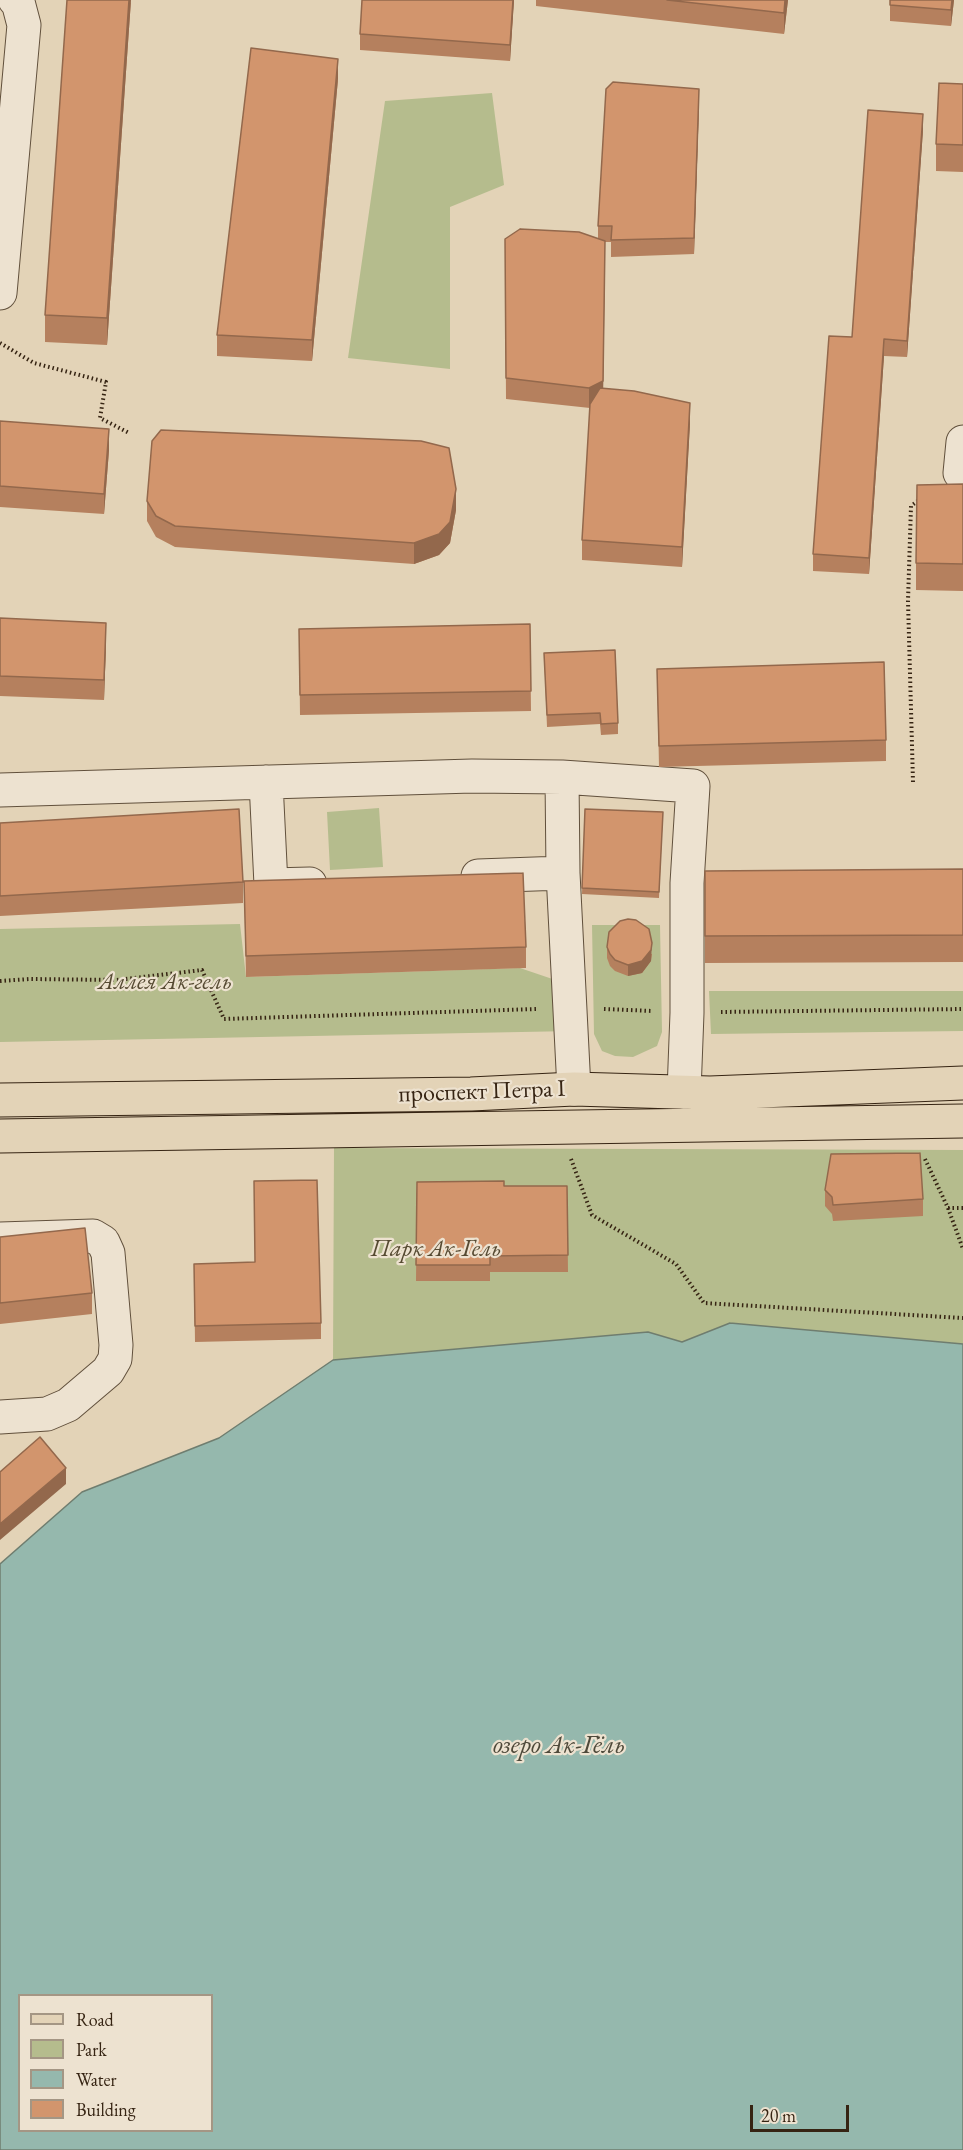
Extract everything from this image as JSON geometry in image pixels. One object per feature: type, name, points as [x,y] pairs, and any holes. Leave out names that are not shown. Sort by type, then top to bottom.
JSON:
[{"type":"main road","name":"проспект Петра I","points":[[0,1101],[471,1094],[574,1089],[684,1092],[963,1083]]},
{"type":"main road","name":"проспект Петра I","points":[[0,1136],[963,1121]]},
{"type":"lane","points":[[0,293],[24,25],[18,2],[15,0]]},
{"type":"lane","points":[[0,790],[472,776],[562,777],[693,786],[687,883],[687,1013],[684,1092]]},
{"type":"lane","points":[[562,777],[563,873],[574,1089]]},
{"type":"lane","points":[[266,783],[271,885],[341,882]]},
{"type":"lane","points":[[446,878],[563,873]]},
{"type":"lane","points":[[0,1239],[93,1236],[103,1242],[108,1252],[116,1345],[115,1359],[108,1371],[68,1405],[47,1414],[0,1417]]},
{"type":"path","points":[[0,343],[34,363],[106,382],[100,418],[129,433]]},
{"type":"path","points":[[913,782],[908,601],[911,506],[962,462]]},
{"type":"path","points":[[0,981],[117,980],[202,970],[224,1019],[570,1008],[687,1013],[963,1009]]},
{"type":"path","points":[[571,1158],[592,1215],[676,1264],[704,1303],[963,1318]]},
{"type":"path","points":[[925,1159],[948,1208],[963,1249]]},
{"type":"path","points":[[948,1208],[963,1208]]},
{"type":"green space","points":[[492,93],[504,185],[450,207],[450,369],[348,358],[385,101]]},
{"type":"green space","points":[[379,808],[383,867],[330,870],[327,812]]},
{"type":"green space","name":"Аллея Ак-гель","points":[[240,924],[246,977],[520,968],[573,986],[573,1031],[0,1042],[0,929]]},
{"type":"green space","points":[[592,925],[660,925],[662,1032],[657,1046],[633,1057],[615,1056],[602,1051],[594,1034]]},
{"type":"green space","points":[[709,991],[963,991],[963,1031],[711,1034]]},
{"type":"green space","name":"Парк Ак-Гель","points":[[334,1148],[963,1150],[963,1344],[730,1323],[682,1342],[648,1332],[333,1360]]},
{"type":"water","name":"озеро Ак-Гёль","points":[[730,1323],[963,1344],[963,2150],[0,2150],[0,1564],[82,1492],[219,1438],[333,1360],[648,1332],[682,1342]]},
{"type":"building","points":[[67,0],[129,0],[107,318],[45,315]]},
{"type":"building","points":[[362,0],[513,0],[510,45],[360,34]]},
{"type":"building","points":[[667,0],[785,0],[784,13]]},
{"type":"building","points":[[890,0],[952,0],[951,10],[890,5]]},
{"type":"building","points":[[251,48],[338,59],[312,340],[217,335]]},
{"type":"building","points":[[613,82],[699,89],[694,238],[611,240],[612,226],[598,226],[606,89]]},
{"type":"building","points":[[939,83],[963,84],[963,145],[936,144]]},
{"type":"building","points":[[868,110],[923,114],[907,341],[884,339],[869,558],[813,554],[829,336],[852,337]]},
{"type":"building","points":[[520,229],[579,232],[605,241],[603,381],[589,388],[506,378],[505,239]]},
{"type":"building","points":[[600,388],[634,391],[690,403],[682,547],[582,540],[590,404]]},
{"type":"building","points":[[0,421],[109,429],[104,494],[0,486]]},
{"type":"building","points":[[161,430],[421,441],[449,448],[456,489],[450,522],[439,534],[414,543],[175,526],[156,516],[147,501],[152,441]]},
{"type":"building","points":[[963,484],[963,564],[916,563],[917,485]]},
{"type":"building","points":[[0,618],[106,623],[104,680],[0,676]]},
{"type":"building","points":[[530,624],[531,691],[300,695],[299,629]]},
{"type":"building","points":[[615,650],[618,723],[601,724],[600,713],[547,715],[544,653]]},
{"type":"building","points":[[884,662],[886,740],[659,746],[657,669]]},
{"type":"building","points":[[239,809],[243,882],[0,896],[0,823]]},
{"type":"building","points":[[585,809],[663,812],[659,892],[582,888]]},
{"type":"building","points":[[963,869],[963,935],[705,936],[705,871]]},
{"type":"building","points":[[523,873],[526,947],[246,956],[244,881]]},
{"type":"building","points":[[636,920],[649,929],[652,943],[651,950],[642,961],[628,965],[615,960],[607,947],[609,932],[620,921]]},
{"type":"building","points":[[920,1153],[923,1199],[833,1205],[832,1197],[825,1190],[831,1154]]},
{"type":"building","points":[[317,1180],[321,1323],[195,1326],[194,1264],[255,1262],[254,1181]]},
{"type":"building","points":[[504,1181],[504,1186],[567,1186],[568,1255],[490,1256],[490,1265],[416,1265],[417,1182]]},
{"type":"building","points":[[85,1228],[92,1293],[0,1303],[0,1237]]},
{"type":"building","points":[[40,1437],[66,1468],[0,1524],[0,1472]]}]
